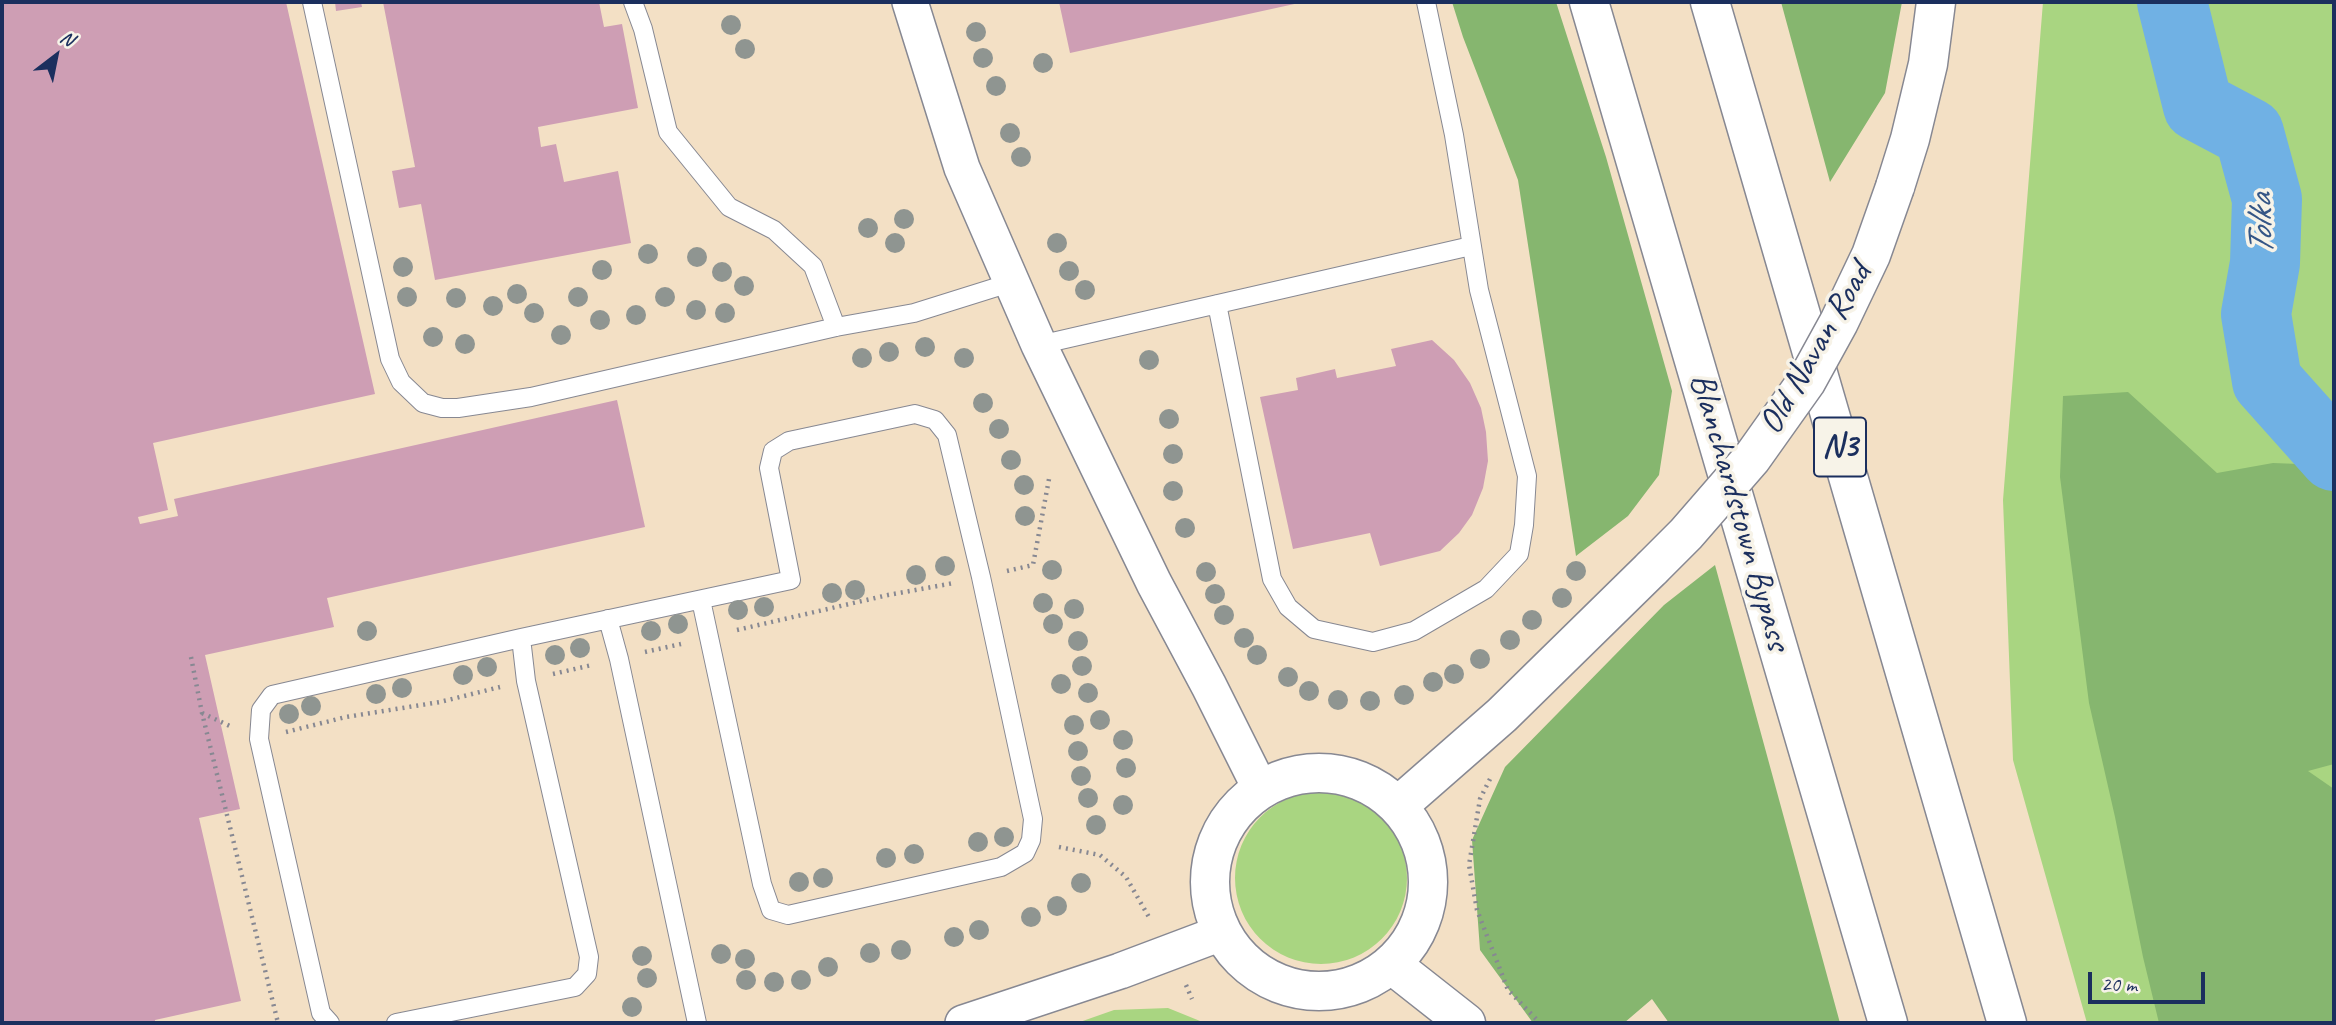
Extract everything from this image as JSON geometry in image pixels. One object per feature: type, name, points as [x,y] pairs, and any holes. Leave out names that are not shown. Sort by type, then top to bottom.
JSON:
[{"type":"main road","name":"Blanchardstown Bypass","points":[[1590,2],[1888,1023]]},
{"type":"main road","name":"N3","points":[[1710,2],[2007,1023]]},
{"type":"main road","name":"N3","points":[[1730,2],[1867,474],[1970,892]]},
{"type":"main road","name":"Old Navan Road","points":[[1398,806],[1502,715],[1686,534],[1752,458],[1806,382],[1871,255],[1895,187],[1928,65],[1936,2]]},
{"type":"main road","points":[[1328,772],[1346,775],[1383,792],[1398,806],[1418,835],[1427,860],[1428,888],[1418,930],[1406,949],[1391,964],[1369,979],[1345,988],[1312,991],[1280,985],[1251,968],[1234,952],[1221,933],[1213,915],[1209,895],[1211,857],[1226,822],[1241,803],[1260,788],[1297,774],[1328,772]]},
{"type":"main road","points":[[1391,964],[1466,1023]]},
{"type":"street","points":[[909,2],[962,168],[1039,345],[1148,571],[1260,788]]},
{"type":"street","points":[[963,1023],[1120,971],[1221,933]]},
{"type":"lane","points":[[312,2],[390,359],[401,382],[423,403],[442,408],[458,408],[531,397],[836,327],[914,313],[1013,282]]},
{"type":"lane","points":[[633,2],[643,29],[667,132],[729,207],[774,230],[813,266],[836,327]]},
{"type":"lane","points":[[1217,304],[1272,579],[1288,607],[1314,629],[1373,642],[1414,631],[1486,589],[1519,554],[1527,476],[1479,290],[1454,135],[1426,2]]},
{"type":"lane","points":[[1039,345],[1471,246]]},
{"type":"lane","points":[[330,1023],[321,1013],[259,739],[261,710],[272,695],[791,580],[769,468],[774,451],[789,441],[915,414],[935,420],[947,435],[981,577],[1033,819],[1031,840],[1025,853],[1001,867],[788,915],[771,910],[762,884],[701,600]]},
{"type":"lane","points":[[608,619],[619,659],[697,1023]]},
{"type":"lane","points":[[396,1023],[575,987],[587,974],[589,957],[526,681],[521,638]]},
{"type":"path","points":[[202,713],[259,739],[346,717],[440,702],[709,636],[1033,565],[1049,479]]},
{"type":"path","points":[[191,657],[202,713],[278,1023]]},
{"type":"path","points":[[1496,768],[1480,799],[1469,865],[1477,910],[1508,990],[1540,1023]]},
{"type":"path","points":[[1031,840],[1100,855],[1126,877],[1169,952],[1192,999]]},
{"type":"green space","points":[[1452,2],[1556,2],[1606,157],[1672,391],[1659,475],[1628,516],[1576,556],[1518,180]]},
{"type":"green space","points":[[1781,2],[1902,2],[1885,93],[1830,182]]},
{"type":"green space","points":[[2043,2],[2334,2],[2334,1023],[2087,1023],[2013,760],[2003,500]]},
{"type":"green space","points":[[2128,392],[2217,473],[2273,463],[2324,465],[2334,477],[2334,764],[2308,771],[2334,789],[2334,1023],[2159,1023],[2089,703],[2060,477],[2063,396]]},
{"type":"green space","points":[[1715,565],[1840,1023],[1669,1023],[1652,999],[1624,1023],[1533,1023],[1480,950],[1472,840],[1505,767],[1664,605]]},
{"type":"green space","points":[[1321,792],[1354,799],[1381,818],[1400,845],[1407,878],[1400,911],[1381,938],[1354,957],[1321,964],[1288,957],[1261,938],[1242,911],[1235,878],[1242,845],[1261,818],[1288,799]]},
{"type":"green space","points":[[1168,1008],[1205,1023],[1077,1023],[1114,1010]]},
{"type":"building","points":[[2,2],[286,2],[375,394],[153,443],[168,510],[138,517],[140,524],[178,516],[174,499],[617,400],[645,527],[327,598],[334,627],[205,655],[240,809],[199,818],[241,1001],[155,1020],[155,1023],[2,1023]]},
{"type":"building","points":[[335,2],[361,2],[362,7],[336,11]]},
{"type":"building","points":[[383,2],[599,2],[604,27],[622,24],[638,108],[538,127],[541,147],[556,144],[564,182],[618,171],[631,243],[435,280],[421,204],[399,208],[392,171],[415,167]]},
{"type":"building","points":[[1059,2],[1299,2],[1299,3],[1070,53]]},
{"type":"building","points":[[1432,340],[1454,360],[1470,383],[1481,408],[1488,461],[1483,488],[1472,515],[1459,533],[1440,551],[1380,566],[1370,533],[1293,549],[1260,397],[1298,390],[1296,378],[1335,369],[1337,378],[1396,366],[1391,349]]},
{"type":"waterway","name":"Tolka","points":[[2172,2],[2198,106],[2249,133],[2267,199],[2265,263],[2256,314],[2267,381],[2334,456]]}]
